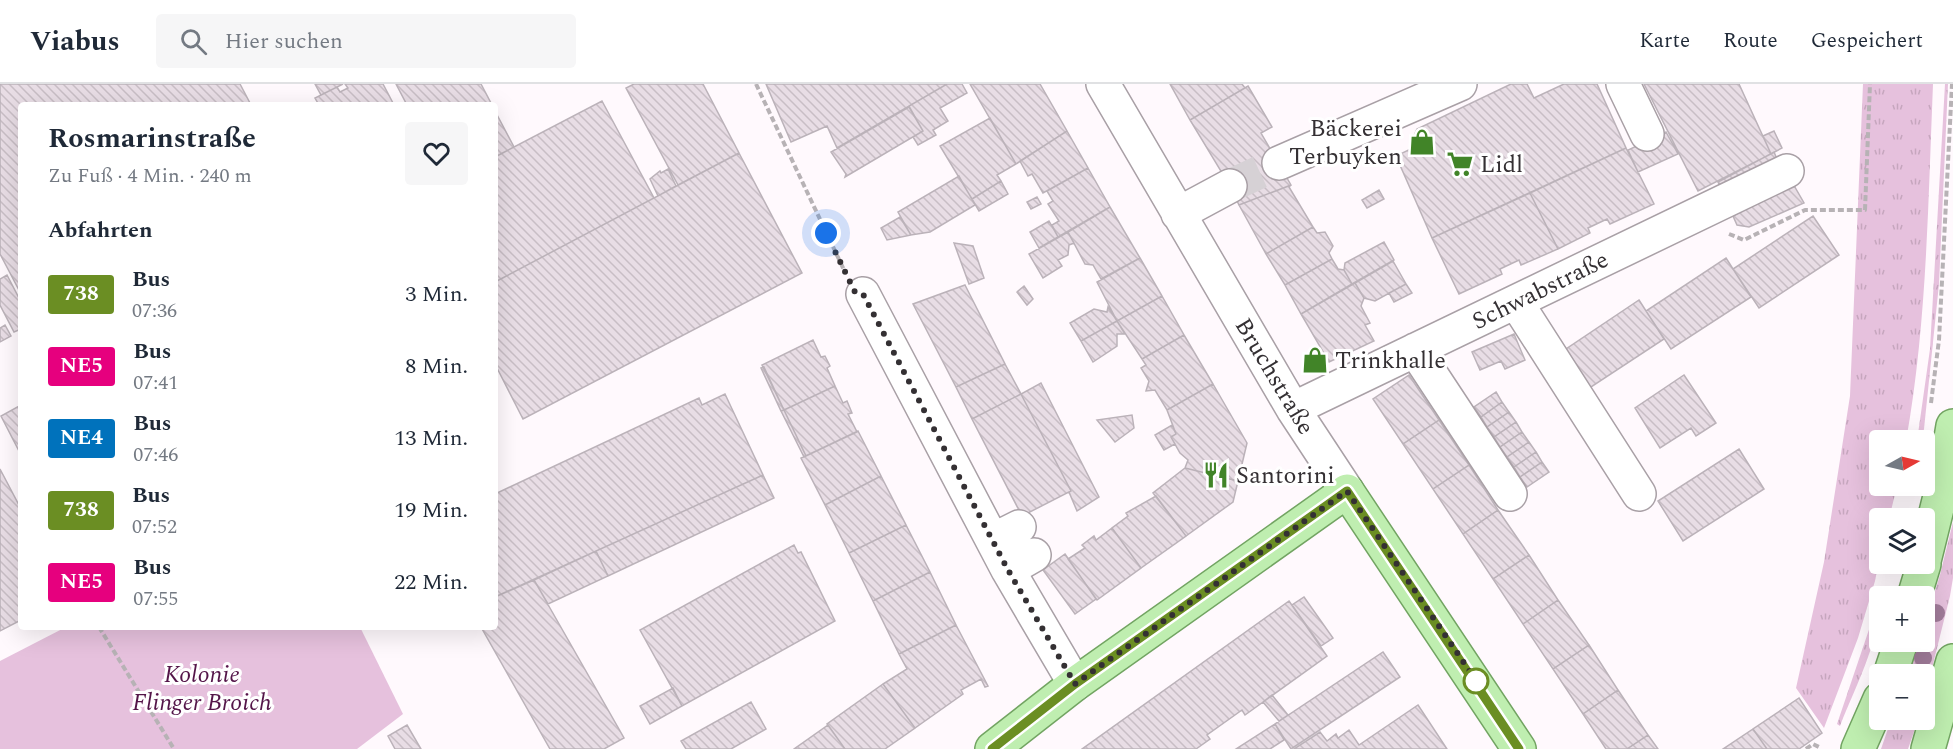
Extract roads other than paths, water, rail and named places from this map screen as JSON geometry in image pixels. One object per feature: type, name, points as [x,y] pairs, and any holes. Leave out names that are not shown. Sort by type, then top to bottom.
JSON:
[{"type":"main road","points":[[1935,518],[1942,490],[1942,417]]},
{"type":"main road","points":[[992,749],[1075,684],[1347,491]]},
{"type":"main road","name":"Bruchstraße","points":[[1347,491],[1519,749]]},
{"type":"main road","points":[[1928,749],[1953,661]]},
{"type":"main road","points":[[1858,749],[1869,724]]},
{"type":"street","name":"Bruchstraße","points":[[1103,84],[1293,409],[1347,491]]},
{"type":"street","points":[[1279,163],[1460,84]]},
{"type":"street","points":[[1623,84],[1647,134]]},
{"type":"street","name":"Schwabstraße","points":[[1293,409],[1787,171]]},
{"type":"street","points":[[1178,214],[1230,186]]},
{"type":"street","points":[[863,294],[1014,548],[1075,684]]},
{"type":"street","points":[[1516,302],[1640,494]]},
{"type":"street","points":[[1415,350],[1510,494]]},
{"type":"tunnel","points":[[1230,186],[1279,163]]},
{"type":"place","name":"Bäckerei Terbuyken","points":[[1422,142]]},
{"type":"place","name":"Lidl","points":[[1460,164]]},
{"type":"place","name":"Trinkhalle","points":[[1315,360]]},
{"type":"place","name":"Santorini","points":[[1216,475]]},
{"type":"park label","name":"Kolonie Flinger Broich","points":[[202,688]]}]
